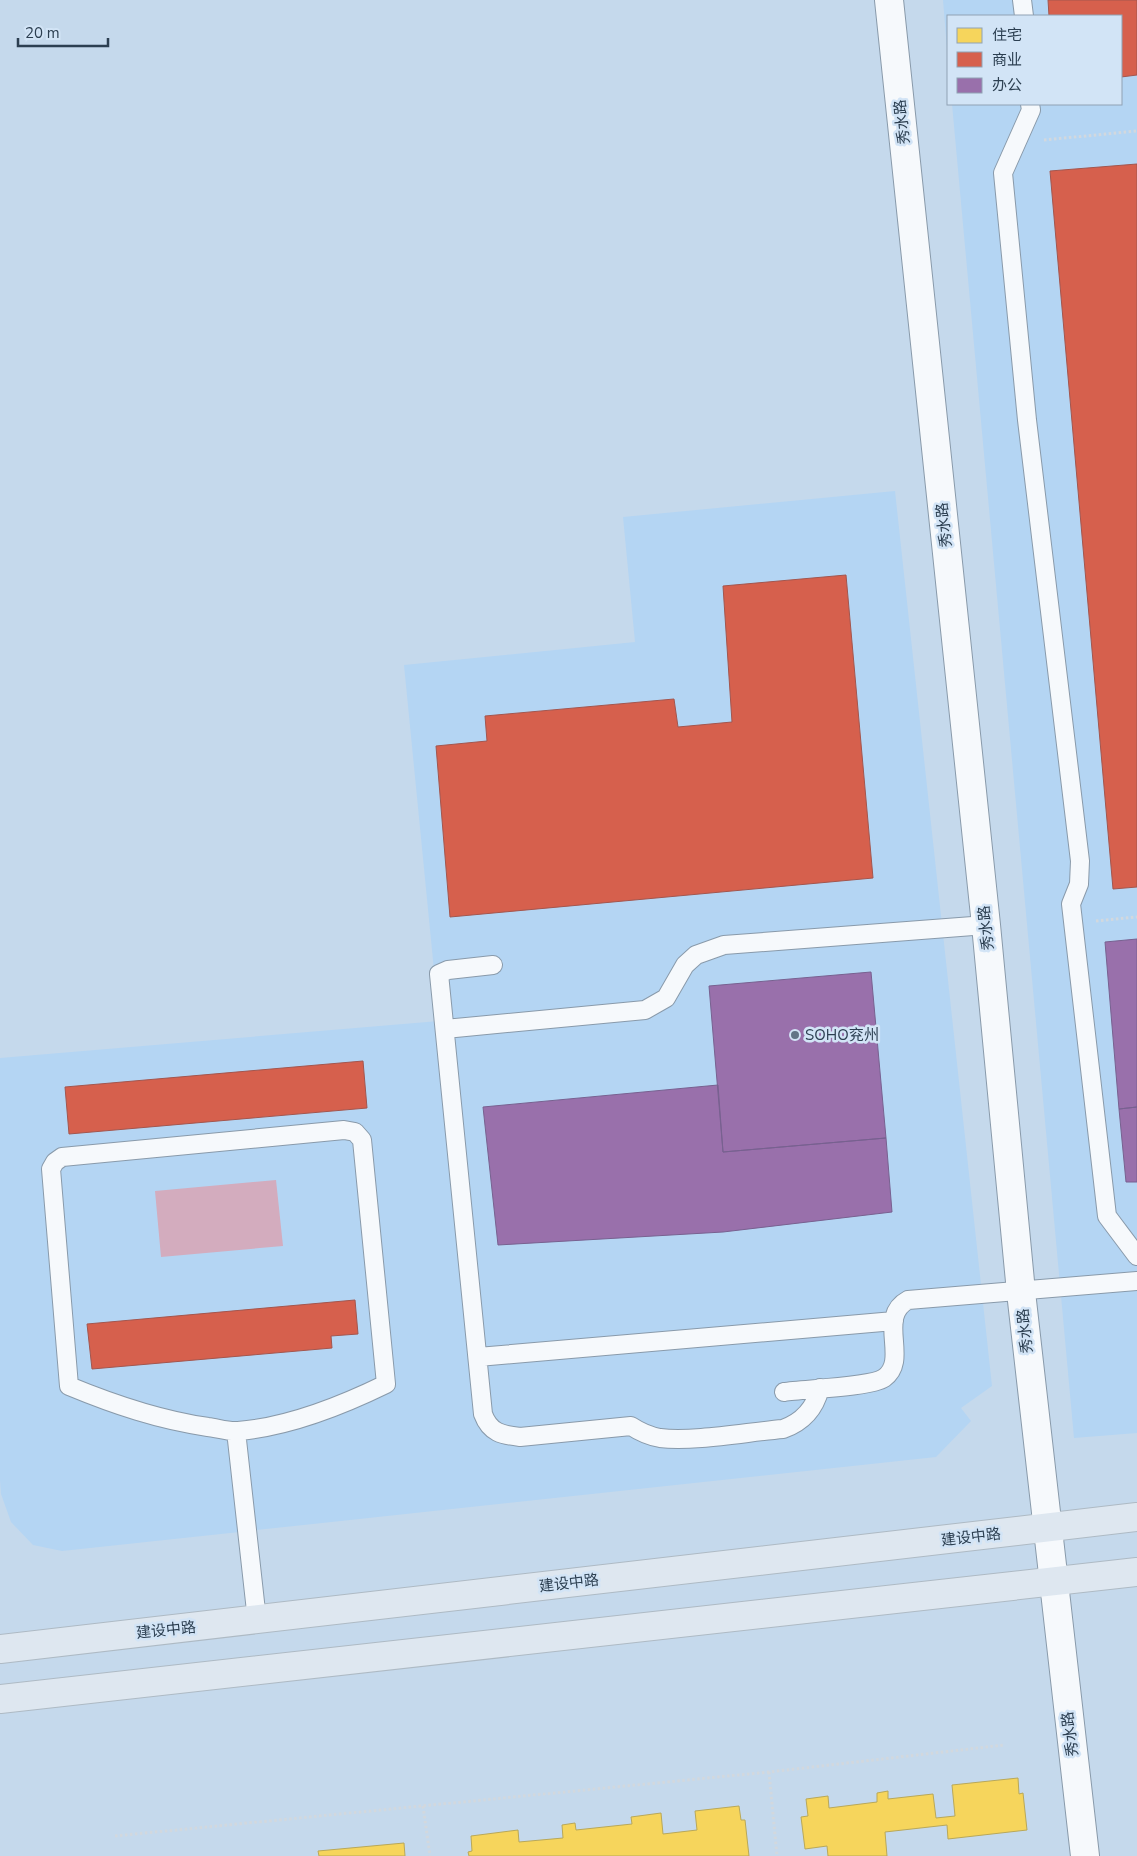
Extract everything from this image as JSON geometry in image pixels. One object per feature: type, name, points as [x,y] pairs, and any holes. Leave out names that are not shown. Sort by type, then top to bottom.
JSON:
[{"type":"main road","name":"建设中路","points":[[0,1649],[1137,1517]]},
{"type":"main road","points":[[0,1699],[1137,1572]]},
{"type":"street","name":"秀水路","points":[[889,0],[986,925],[1021,1292],[1084,1856]]},
{"type":"lane","points":[[1022,0],[1024,15]]},
{"type":"lane","points":[[1030,105],[1031,110],[1002,173],[1027,420],[1080,861],[1079,884],[1071,904],[1107,1216],[1137,1256]]},
{"type":"lane","points":[[445,1030],[645,1010],[666,998],[685,965],[696,955],[710,948],[724,945],[986,925]]},
{"type":"lane","points":[[493,965],[448,970],[440,974],[483,1414],[493,1431],[502,1435],[520,1437],[631,1426],[644,1434],[658,1438],[678,1438],[783,1429],[792,1426],[808,1413],[817,1402],[820,1388]]},
{"type":"lane","points":[[344,1130],[355,1132],[362,1140],[386,1384],[352,1400],[317,1412],[276,1424],[236,1431],[149,1416],[110,1403],[69,1386],[51,1169],[55,1162],[62,1157],[344,1130]]},
{"type":"lane","points":[[784,1392],[882,1380],[890,1372],[894,1360],[894,1313],[899,1305],[908,1300],[1137,1281]]},
{"type":"lane","points":[[478,1357],[894,1321]]},
{"type":"lane","points":[[236,1431],[257,1620]]},
{"type":"path","points":[[1016,143],[1137,131]]},
{"type":"path","points":[[1073,922],[1137,917]]},
{"type":"path","points":[[115,1836],[769,1772],[1004,1745]]},
{"type":"path","points":[[769,1772],[777,1856]]},
{"type":"path","points":[[423,1806],[430,1856]]},
{"type":"shaded area","points":[[943,0],[1137,0],[1137,1433],[1074,1438],[952,105],[1122,105],[1122,15],[947,15],[947,49]]},
{"type":"shaded area","points":[[895,491],[992,1386],[961,1408],[971,1421],[936,1457],[62,1551],[33,1545],[11,1522],[1,1494],[0,1480],[0,1058],[439,1021],[404,665],[635,642],[623,517]]},
{"type":"shaded area","points":[[276,1180],[283,1246],[161,1257],[155,1191]]},
{"type":"building: 住宅","points":[[1018,1778],[1019,1794],[1023,1793],[1027,1830],[948,1839],[947,1825],[885,1832],[887,1856],[828,1856],[827,1846],[805,1849],[801,1817],[808,1816],[806,1799],[828,1796],[829,1808],[877,1802],[877,1793],[888,1791],[888,1799],[933,1794],[936,1818],[955,1816],[952,1785]]},
{"type":"building: 住宅","points":[[739,1806],[741,1820],[745,1820],[749,1856],[469,1856],[468,1852],[472,1851],[471,1836],[518,1830],[519,1842],[563,1838],[562,1825],[575,1823],[576,1830],[632,1824],[631,1817],[661,1813],[663,1834],[697,1830],[695,1811]]},
{"type":"building: 住宅","points":[[404,1843],[405,1856],[319,1856],[318,1851]]},
{"type":"building: 商业","points":[[1048,0],[1137,0],[1137,75],[1122,77],[1122,15],[1049,15]]},
{"type":"building: 商业","points":[[1137,164],[1137,887],[1113,889],[1050,171]]},
{"type":"building: 商业","points":[[846,575],[873,878],[450,917],[436,746],[487,741],[485,716],[674,699],[678,727],[732,722],[723,586]]},
{"type":"building: 商业","points":[[363,1061],[367,1108],[69,1134],[65,1087]]},
{"type":"building: 商业","points":[[355,1300],[358,1334],[331,1336],[332,1348],[92,1369],[87,1324]]},
{"type":"building: 办公","points":[[1137,939],[1137,1107],[1119,1109],[1105,942]]},
{"type":"building: 办公","name":"SOHO兖州","points":[[871,972],[886,1138],[723,1152],[709,986]]},
{"type":"building: 办公","points":[[718,1085],[723,1152],[886,1138],[892,1212],[723,1232],[498,1245],[483,1107]]},
{"type":"building: 办公","points":[[1137,1107],[1137,1182],[1126,1182],[1119,1109]]},
{"type":"place","name":"SOHO兖州","points":[[795,1035]]}]
